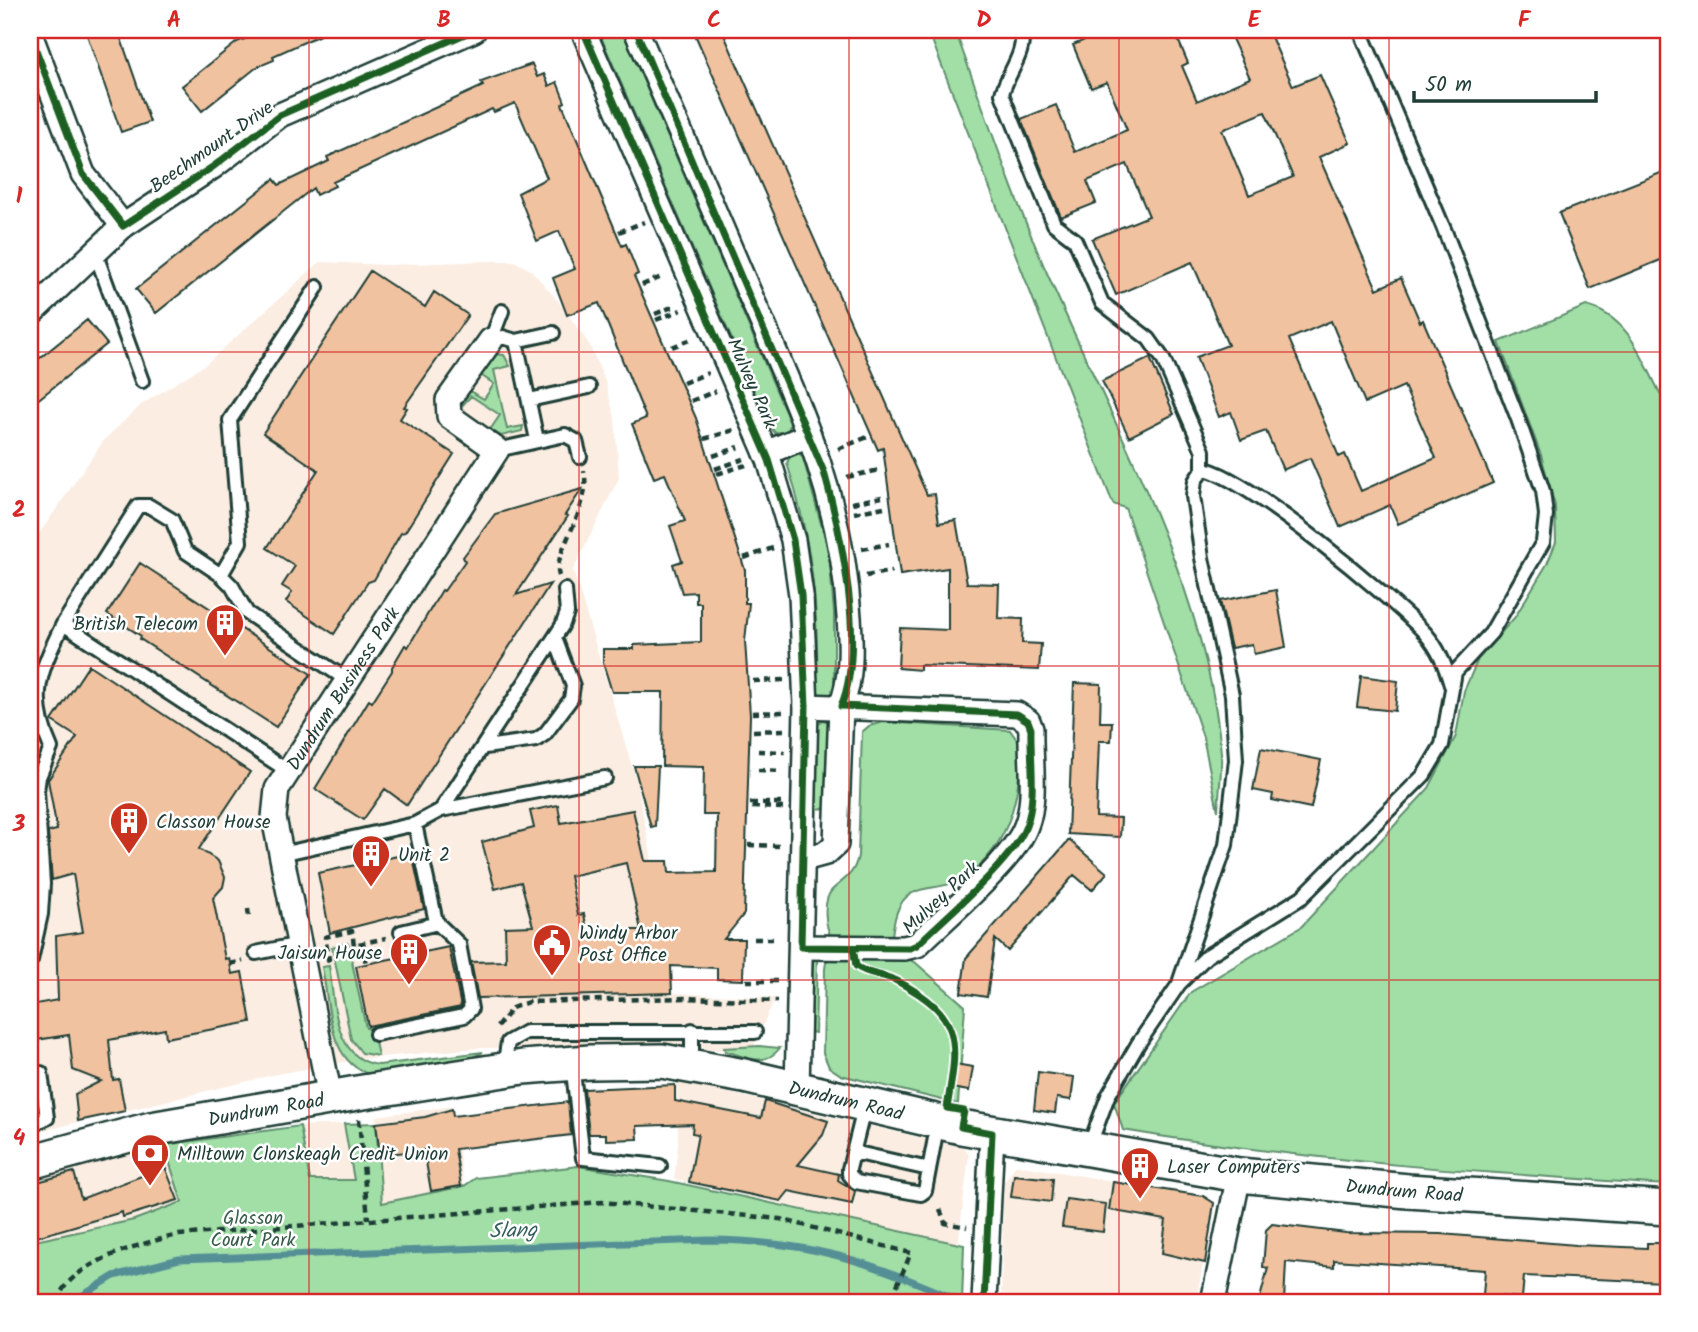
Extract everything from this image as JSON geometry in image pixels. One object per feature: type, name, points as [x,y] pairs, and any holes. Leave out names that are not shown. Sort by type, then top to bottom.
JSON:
[{"type":"main road","name":"Dundrum Road","points":[[30,1162],[151,1129],[330,1097],[504,1069],[638,1061],[692,1065],[992,1133],[1239,1175],[1408,1191],[1668,1208]]},
{"type":"street","name":"Beechmount Drive","points":[[30,314],[123,226],[214,166],[280,115],[474,30]]},
{"type":"street","name":"Mulvey Park","points":[[583,30],[757,453],[787,516],[798,569],[798,709],[792,943],[797,1088]]},
{"type":"street","name":"Mulvey Park","points":[[636,30],[809,435],[834,509],[846,574],[849,656],[848,694],[841,706],[836,844],[826,853],[795,852]]},
{"type":"street","points":[[30,34],[83,174],[123,226]]},
{"type":"street","points":[[491,340],[446,406],[449,416],[497,450]]},
{"type":"street","points":[[757,453],[809,435]]},
{"type":"street","name":"Dundrum Business Park","points":[[330,1097],[281,854],[274,805],[277,789],[497,450]]},
{"type":"street","name":"Mulvey Park","points":[[792,943],[904,948],[917,945],[1002,860],[1021,835],[1029,815],[1031,729],[1028,721],[1017,714],[841,706],[798,709]]},
{"type":"street","points":[[984,1302],[992,1133]]},
{"type":"street","points":[[1213,1302],[1239,1175]]},
{"type":"lane","points":[[1021,30],[1023,38],[1018,58],[1005,81],[1002,94],[1054,224],[1075,240],[1102,303],[1149,339],[1163,359],[1203,451],[1203,468],[1195,481],[1193,496],[1202,558],[1232,695],[1236,760],[1226,845],[1179,984]]},
{"type":"lane","points":[[1087,1151],[1108,1096],[1138,1044],[1179,984],[1207,956],[1302,897],[1424,775],[1441,745],[1455,672],[1491,633],[1543,542],[1546,514],[1543,491],[1449,241],[1360,30]]},
{"type":"lane","points":[[95,252],[142,381]]},
{"type":"lane","points":[[221,575],[240,541],[230,419],[317,287]]},
{"type":"lane","points":[[491,340],[502,311]]},
{"type":"lane","points":[[491,340],[503,337],[516,341],[553,333]]},
{"type":"lane","points":[[516,341],[537,440]]},
{"type":"lane","points":[[528,400],[589,387]]},
{"type":"lane","points":[[497,450],[558,435],[571,436],[576,441],[580,457]]},
{"type":"lane","points":[[1203,468],[1241,486],[1280,513],[1405,614],[1441,654],[1451,685]]},
{"type":"lane","points":[[31,960],[41,914],[43,884],[37,791],[51,748],[39,719],[40,675],[63,624],[138,506],[149,506],[172,520],[186,551],[232,586],[247,613],[347,680]]},
{"type":"lane","points":[[441,810],[555,638],[567,613],[565,590]]},
{"type":"lane","points":[[63,624],[288,771]]},
{"type":"lane","points":[[485,747],[536,740],[545,734],[571,699],[573,686],[555,638]]},
{"type":"lane","points":[[281,854],[415,824],[441,810],[605,778]]},
{"type":"lane","points":[[376,1034],[464,1016],[471,1009],[459,944],[438,923],[415,824]]},
{"type":"lane","points":[[401,932],[438,923]]},
{"type":"lane","points":[[256,953],[302,954]]},
{"type":"lane","points":[[692,1030],[692,1065]]},
{"type":"lane","points":[[504,1069],[508,1042],[526,1032],[755,1031]]},
{"type":"lane","points":[[572,1063],[583,1158],[660,1166]]},
{"type":"lane","points":[[30,1125],[47,1118],[41,1073]]},
{"type":"lane","points":[[865,1105],[849,1169],[852,1179],[902,1192],[920,1194],[925,1191],[938,1122]]},
{"type":"lane","points":[[853,1152],[929,1169]]},
{"type":"path","points":[[619,232],[654,218]]},
{"type":"path","points":[[642,285],[676,271]]},
{"type":"path","points":[[656,317],[690,303]]},
{"type":"path","points":[[672,347],[703,334]]},
{"type":"path","points":[[683,383],[718,369]]},
{"type":"path","points":[[691,401],[726,387]]},
{"type":"path","points":[[704,439],[743,427]]},
{"type":"path","points":[[828,454],[870,436]]},
{"type":"path","points":[[713,456],[757,453]]},
{"type":"path","points":[[716,471],[757,453]]},
{"type":"path","points":[[565,590],[557,570],[587,489],[580,457]]},
{"type":"path","points":[[836,478],[880,470]]},
{"type":"path","points":[[843,505],[882,497]]},
{"type":"path","points":[[846,515],[884,508]]},
{"type":"path","points":[[852,551],[889,544]]},
{"type":"path","points":[[744,558],[783,545]]},
{"type":"path","points":[[856,578],[892,572]]},
{"type":"path","points":[[753,681],[791,680]]},
{"type":"path","points":[[752,713],[798,709]]},
{"type":"path","points":[[753,731],[790,730]]},
{"type":"path","points":[[758,751],[789,752]]},
{"type":"path","points":[[758,770],[789,771]]},
{"type":"path","points":[[751,805],[788,805]]},
{"type":"path","points":[[748,845],[795,852]]},
{"type":"path","points":[[248,909],[249,917]]},
{"type":"path","points":[[302,954],[330,959],[325,937],[352,932],[354,945],[400,936],[401,932]]},
{"type":"path","points":[[754,939],[792,943]]},
{"type":"path","points":[[362,943],[366,964]]},
{"type":"path","points":[[746,981],[783,981]]},
{"type":"path","points":[[496,1030],[512,1008],[528,1002],[685,998],[782,1002]]},
{"type":"path","points":[[57,1302],[70,1281],[93,1265],[135,1246],[179,1235],[239,1227],[602,1202],[780,1219],[911,1253],[890,1302]]},
{"type":"path","points":[[940,1209],[945,1223],[987,1231]]},
{"type":"shaded area","points":[[514,261],[531,270],[558,301],[589,344],[605,381],[615,418],[619,478],[573,570],[637,783],[671,957],[672,993],[775,998],[752,1050],[478,1048],[361,1059],[277,1074],[30,1134],[30,601],[39,534],[104,440],[141,405],[206,364],[320,262],[387,265]]},
{"type":"shaded area","points":[[677,1081],[965,1148],[969,1155],[958,1245],[674,1179],[678,1145]]},
{"type":"shaded area","points":[[452,1106],[464,1186],[382,1203],[376,1116]]},
{"type":"shaded area","points":[[344,1124],[354,1180],[309,1180],[300,1126]]},
{"type":"shaded area","points":[[164,1145],[184,1198],[175,1205],[133,1224],[30,1244],[30,1180]]},
{"type":"shaded area","points":[[1016,1165],[1203,1196],[1214,1203],[1196,1302],[1001,1302],[1004,1182]]},
{"type":"green space","points":[[598,30],[622,30],[785,411],[790,424],[788,431],[775,433],[767,421]]},
{"type":"green space","points":[[928,30],[955,30],[1025,220],[1129,452],[1179,572],[1213,693],[1221,753],[1218,811],[1203,737],[1125,508],[1113,504]]},
{"type":"green space","points":[[1586,306],[1601,311],[1624,329],[1661,395],[1668,393],[1668,602],[1665,604],[1668,633],[1668,1185],[1327,1158],[1123,1130],[1114,1103],[1191,992],[1301,927],[1429,788],[1456,736],[1464,691],[1478,659],[1515,617],[1547,564],[1556,542],[1555,506],[1541,455],[1499,342]]},
{"type":"green space","points":[[494,354],[504,355],[510,366],[494,370],[507,429],[523,426],[522,431],[501,436],[490,430],[500,415],[471,396],[459,409],[468,390],[484,399],[494,384],[479,374]]},
{"type":"green space","points":[[791,454],[800,454],[803,458],[829,553],[834,613],[834,693],[821,697],[817,691],[817,632],[812,576],[803,520],[787,463]]},
{"type":"green space","points":[[822,720],[830,722],[831,808],[811,809],[815,728]]},
{"type":"green space","points":[[883,722],[1010,730],[1020,744],[1015,799],[1003,833],[982,863],[955,882],[919,890],[910,895],[902,903],[896,916],[892,937],[832,938],[826,921],[827,901],[832,890],[851,872],[858,856],[862,732],[869,726]]},
{"type":"green space","points":[[348,943],[366,1028],[372,1028],[378,1056],[362,1053],[351,1039],[332,947]]},
{"type":"green space","points":[[834,955],[905,958],[915,962],[965,1006],[958,1104],[841,1075],[829,1067],[823,1053],[825,969],[826,962]]},
{"type":"green space","points":[[817,959],[815,1033],[811,1032],[813,960]]},
{"type":"green space","points":[[329,966],[339,1027],[353,1052],[364,1061],[379,1065],[483,1052],[468,1060],[372,1075],[357,1068],[346,1058],[333,1031],[322,967]]},
{"type":"green space","points":[[724,1048],[780,1048],[768,1058],[755,1059],[725,1051]]},
{"type":"green space","name":"Glasson Court Park","points":[[376,1123],[382,1203],[464,1186],[476,1178],[578,1166],[669,1181],[964,1245],[962,1302],[40,1302],[30,1259],[30,1242],[134,1220],[182,1202],[164,1145],[300,1126],[310,1180],[354,1180],[344,1124]]},
{"type":"building","points":[[102,30],[118,30],[150,122],[121,132],[87,35]]},
{"type":"building","points":[[267,30],[331,30],[273,56],[274,60],[257,67],[202,111],[182,86],[237,42]]},
{"type":"building","points":[[693,30],[722,30],[927,495],[935,494],[939,523],[956,520],[967,583],[999,584],[998,618],[1023,619],[1022,643],[1041,644],[1039,670],[920,665],[920,670],[898,668],[900,628],[948,630],[948,568],[900,575],[883,448],[878,450]]},
{"type":"building","points":[[1108,30],[1174,30],[1188,63],[1182,66],[1197,101],[1250,78],[1228,30],[1268,30],[1293,86],[1320,75],[1350,143],[1319,157],[1377,289],[1401,278],[1420,322],[1423,320],[1493,483],[1398,524],[1390,505],[1340,527],[1310,458],[1283,470],[1266,431],[1241,440],[1231,412],[1219,417],[1196,357],[1228,345],[1192,262],[1116,295],[1092,239],[1149,216],[1127,164],[1087,181],[1096,203],[1061,217],[1021,119],[1056,105],[1075,152],[1127,130],[1107,82],[1091,88],[1073,45]],"holes":[[[1265,112],[1293,177],[1249,195],[1222,130]],[[1331,321],[1365,403],[1404,386],[1436,458],[1361,491],[1345,454],[1339,457],[1289,339]]]},
{"type":"building","points":[[532,64],[537,77],[544,74],[549,86],[557,82],[565,102],[562,104],[622,246],[626,244],[638,274],[634,276],[696,418],[745,570],[745,603],[749,603],[745,641],[750,715],[744,914],[724,939],[744,939],[743,980],[717,979],[717,968],[671,966],[672,993],[478,998],[471,962],[506,961],[505,927],[533,926],[521,882],[495,889],[482,842],[534,828],[530,811],[558,805],[561,823],[633,810],[645,861],[668,861],[669,873],[716,872],[717,815],[703,815],[704,767],[662,766],[663,692],[612,692],[603,663],[603,649],[634,649],[634,645],[701,642],[701,603],[696,603],[696,592],[682,593],[673,564],[682,561],[670,526],[685,521],[665,474],[654,478],[632,424],[646,418],[599,303],[567,315],[553,278],[575,269],[559,231],[537,241],[518,193],[547,178],[515,103],[494,112],[492,109],[333,182],[335,186],[316,195],[313,188],[156,313],[136,289],[274,179],[279,185],[329,161],[327,157],[483,86],[481,82]],"holes":[[[626,863],[641,930],[587,930],[584,914],[578,915],[570,876]]]},
{"type":"building","points":[[1663,172],[1668,185],[1668,257],[1590,289],[1559,213]]},
{"type":"building","points":[[370,271],[425,307],[434,292],[468,315],[404,407],[407,408],[400,419],[454,454],[405,532],[401,533],[374,580],[368,582],[334,634],[286,602],[292,592],[282,586],[295,566],[267,548],[318,470],[263,433]]},
{"type":"building","points":[[87,320],[107,344],[30,406],[30,366]]},
{"type":"building","points":[[1150,358],[1174,414],[1129,437],[1102,381]]},
{"type":"building","points":[[582,489],[565,515],[568,516],[516,595],[550,584],[407,805],[385,789],[363,820],[315,789],[369,700],[372,702],[392,671],[405,645],[408,647],[442,590],[444,591],[465,561],[463,557],[495,514]]},
{"type":"building","name":"British Telecom","points":[[140,563],[311,674],[276,727],[140,639],[141,636],[107,614]]},
{"type":"building","points":[[1276,590],[1286,647],[1254,654],[1252,644],[1231,648],[1220,601]]},
{"type":"building","name":"Classon House","points":[[89,665],[250,772],[199,849],[218,861],[225,877],[223,887],[213,898],[225,959],[229,958],[232,974],[242,972],[251,1022],[166,1038],[165,1029],[109,1040],[113,1080],[119,1079],[125,1111],[78,1121],[75,1094],[101,1081],[73,1070],[69,1035],[30,1041],[30,1005],[58,1000],[56,936],[83,932],[73,874],[52,880],[48,832],[57,830],[48,780],[77,737],[52,721]]},
{"type":"building","points":[[1361,676],[1398,681],[1395,711],[1357,707]]},
{"type":"building","points":[[1074,683],[1101,684],[1100,722],[1112,722],[1111,741],[1099,741],[1096,817],[1121,818],[1120,837],[1068,834]]},
{"type":"building","points":[[1261,748],[1321,760],[1311,808],[1272,800],[1273,794],[1253,790]]},
{"type":"building","points":[[634,766],[658,766],[655,826],[651,827]]},
{"type":"building","points":[[1069,840],[1107,873],[1092,890],[1074,875],[1008,951],[995,939],[987,997],[961,993],[966,958]]},
{"type":"building","name":"Unit 2","points":[[412,853],[424,909],[330,933],[318,873]]},
{"type":"building","name":"Jaisun House","points":[[449,947],[461,1007],[368,1026],[356,966]]},
{"type":"building","points":[[955,1064],[973,1067],[969,1091],[951,1088]]},
{"type":"building","points":[[1038,1072],[1074,1077],[1071,1100],[1057,1098],[1055,1113],[1034,1110]]},
{"type":"building","points":[[675,1085],[675,1101],[761,1118],[765,1101],[828,1121],[823,1135],[798,1165],[839,1174],[838,1180],[855,1191],[852,1204],[789,1191],[781,1201],[689,1182],[698,1134],[692,1133],[693,1124],[637,1126],[638,1139],[606,1140],[606,1134],[589,1134],[584,1089]]},
{"type":"building","points":[[568,1102],[571,1135],[455,1149],[461,1186],[431,1191],[424,1150],[380,1155],[376,1123],[425,1117],[452,1109],[453,1116]]},
{"type":"building","points":[[165,1167],[178,1200],[123,1217],[122,1212],[30,1239],[30,1184],[74,1172],[81,1199]]},
{"type":"building","points":[[1014,1175],[1053,1179],[1051,1202],[1011,1197]]},
{"type":"building","points":[[1113,1182],[1203,1196],[1214,1203],[1205,1263],[1162,1253],[1166,1220],[1109,1210]]},
{"type":"building","points":[[1066,1199],[1106,1204],[1103,1232],[1062,1227]]},
{"type":"building","points":[[1272,1224],[1346,1233],[1441,1234],[1576,1245],[1647,1248],[1647,1243],[1666,1243],[1665,1282],[1524,1276],[1522,1298],[1483,1295],[1485,1270],[1334,1260],[1334,1267],[1286,1262],[1284,1302],[1259,1302],[1268,1268],[1263,1267],[1266,1230]]},
{"type":"waterway","name":"Slang","points":[[72,1302],[114,1276],[179,1259],[709,1240],[776,1244],[836,1255],[893,1273],[955,1299]]},
{"type":"cycle path","points":[[30,34],[83,174],[123,226],[214,166],[280,115],[474,30]]},
{"type":"cycle path","points":[[583,30],[769,460],[793,540],[801,595],[806,706],[801,947],[910,948],[917,945],[977,888],[1019,840],[1026,826],[1031,803],[1031,729],[1028,721],[1017,714],[841,706],[848,682],[851,622],[843,557],[824,472],[636,30]]},
{"type":"cycle path","points":[[853,948],[856,966],[897,981],[919,994],[935,1006],[945,1019],[954,1048],[947,1108],[964,1111],[961,1127],[992,1133],[984,1302]]},
{"type":"place","name":"British Telecom","points":[[225,657]]},
{"type":"place","name":"Classon House","points":[[129,855]]},
{"type":"place","name":"Unit 2","points":[[371,888]]},
{"type":"place","name":"Windy Arbor Post Office","points":[[552,977]]},
{"type":"place","name":"Jaisun House","points":[[409,986]]},
{"type":"place","name":"Milltown Clonskeagh Credit Union","points":[[150,1187]]},
{"type":"place","name":"Laser Computers","points":[[1140,1200]]}]
